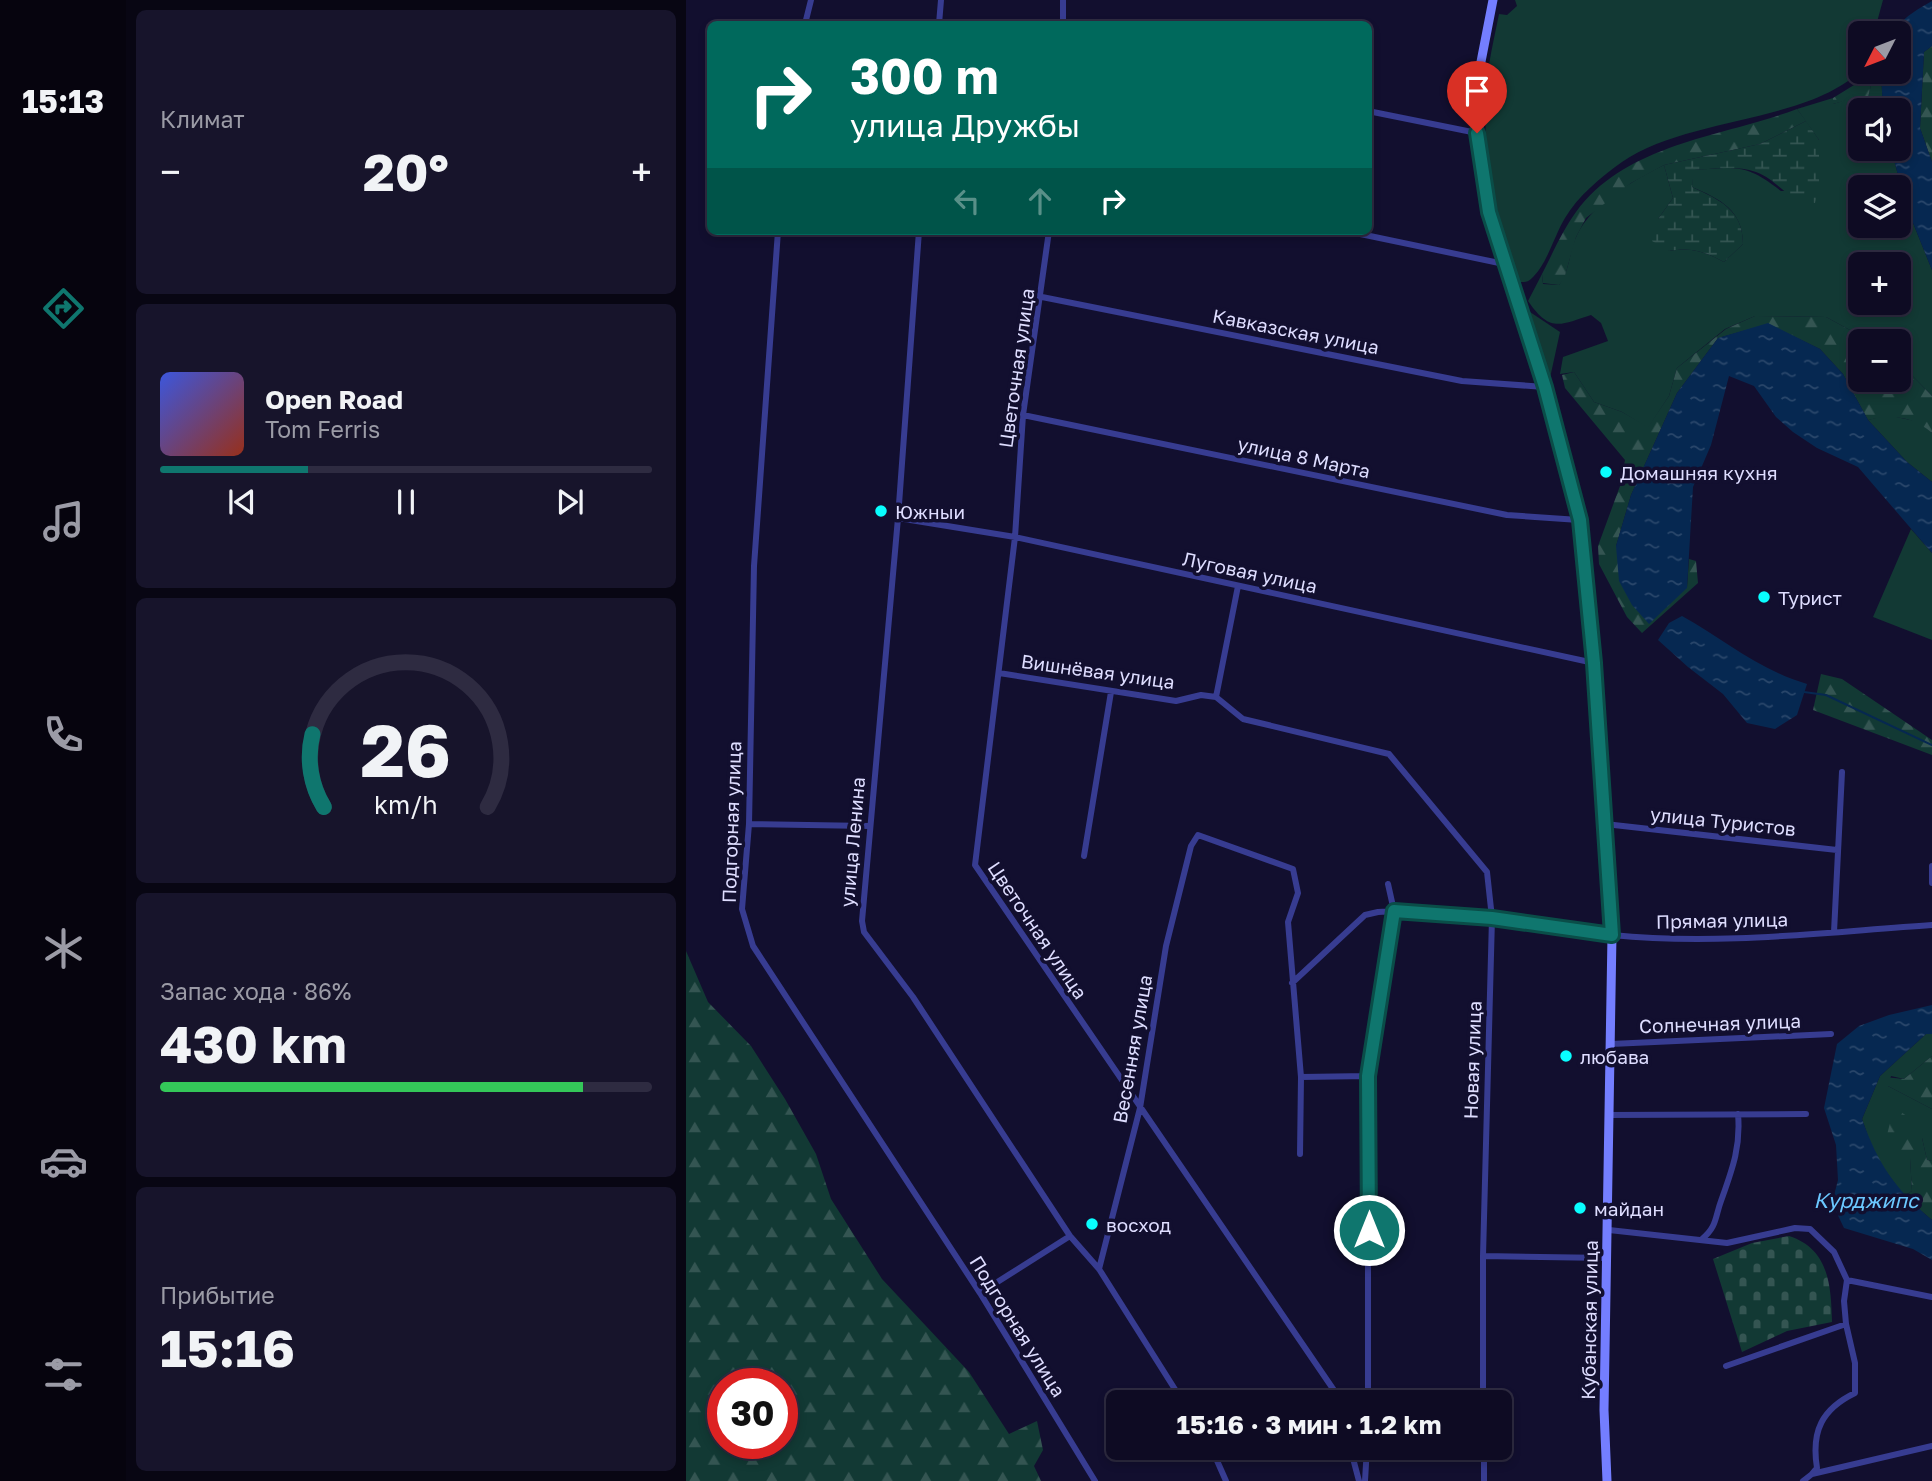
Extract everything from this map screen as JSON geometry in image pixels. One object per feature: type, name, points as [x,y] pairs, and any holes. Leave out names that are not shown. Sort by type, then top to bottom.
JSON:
[{"type":"main road","name":"Кубанская улица","points":[[1493,0],[1479,72],[1477,133],[1489,212],[1545,387],[1580,520],[1594,663],[1612,935],[1604,1410],[1607,1481]]},
{"type":"street","points":[[806,21],[811,0]]},
{"type":"street","points":[[939,21],[942,0]]},
{"type":"street","points":[[1063,0],[1063,21]]},
{"type":"street","points":[[1372,112],[1477,133]]},
{"type":"street","name":"Подгорная улица","points":[[778,235],[754,566],[749,824],[742,909],[753,946],[980,1293],[1095,1481]]},
{"type":"street","name":"улица Ленина","points":[[919,235],[898,518],[861,898],[864,932],[913,997],[1070,1236],[1099,1269],[1175,1390]]},
{"type":"street","name":"Цветочная улица","points":[[1049,235],[1042,297],[1023,415],[1016,537],[975,865],[1334,1390]]},
{"type":"street","points":[[1365,235],[1504,264]]},
{"type":"street","name":"Кавказская улица","points":[[1042,297],[1462,381],[1545,387]]},
{"type":"street","name":"улица 8 Марта","points":[[1023,415],[1507,515],[1580,520]]},
{"type":"street","name":"Луговая улица","points":[[898,518],[1016,537],[1594,663]]},
{"type":"street","points":[[1216,697],[1238,586]]},
{"type":"street","name":"Вишнёвая улица","points":[[999,673],[1176,701],[1201,695],[1216,697]]},
{"type":"street","points":[[1084,856],[1111,692]]},
{"type":"street","name":"Новая улица","points":[[1216,697],[1243,719],[1389,754],[1487,872],[1492,918],[1483,1256],[1483,1390]]},
{"type":"street","points":[[1834,932],[1842,772]]},
{"type":"street","points":[[749,824],[869,826]]},
{"type":"street","name":"улица Туристов","points":[[1605,824],[1837,849]]},
{"type":"street","name":"Весенняя улица","points":[[1099,1269],[1140,1108],[1166,946],[1191,846],[1198,835],[1293,870],[1298,893],[1288,922],[1292,983]]},
{"type":"street","points":[[1932,866],[1932,883]]},
{"type":"street","points":[[1368,1390],[1368,1076],[1394,911],[1388,884]]},
{"type":"street","name":"Прямая улица","points":[[1292,983],[1365,915],[1394,911],[1492,918],[1612,935],[1700,940],[1932,925]]},
{"type":"street","points":[[1292,983],[1301,1077],[1300,1154]]},
{"type":"street","name":"Солнечная улица","points":[[1611,1044],[1830,1034]]},
{"type":"street","points":[[1301,1077],[1368,1076]]},
{"type":"street","points":[[1702,1239],[1713,1230],[1736,1160],[1740,1137],[1738,1114]]},
{"type":"street","points":[[1608,1115],[1806,1114]]},
{"type":"street","points":[[1609,1230],[1745,1242],[1794,1228],[1810,1229],[1834,1252],[1847,1280],[1844,1301],[1855,1363],[1855,1392],[1837,1402],[1822,1419],[1815,1435],[1817,1468],[1803,1481]]},
{"type":"street","points":[[980,1293],[1070,1236]]},
{"type":"street","points":[[1483,1256],[1608,1258]]},
{"type":"street","points":[[1847,1280],[1932,1296]]},
{"type":"street","points":[[1726,1366],[1846,1324]]},
{"type":"street","points":[[1812,1474],[1932,1446]]},
{"type":"street","points":[[1217,1460],[1226,1481]]},
{"type":"street","points":[[1353,1460],[1359,1481]]},
{"type":"street","points":[[1365,1481],[1366,1460]]},
{"type":"street","points":[[1483,1460],[1484,1481]]},
{"type":"green space","points":[[1515,0],[1883,0],[1877,21],[1848,21],[1848,80],[1809,101],[1679,136],[1649,147],[1622,162],[1576,202],[1561,225],[1542,266],[1531,279],[1522,282],[1516,282],[1497,211],[1485,114],[1488,70],[1499,14],[1507,15],[1517,6]]},
{"type":"green space","points":[[1932,46],[1932,162],[1920,128],[1924,52]]},
{"type":"green space","points":[[1856,84],[1871,85],[1868,98],[1848,98],[1833,104],[1833,98]]},
{"type":"green space","points":[[1882,84],[1882,98],[1868,98],[1871,85]]},
{"type":"green space","points":[[1833,98],[1833,104],[1848,99],[1848,161],[1894,161],[1898,175],[1848,175],[1848,238],[1911,238],[1911,218],[1932,270],[1932,396],[1911,374],[1911,329],[1848,329],[1826,317],[1755,316],[1725,329],[1677,368],[1669,396],[1648,428],[1622,412],[1594,402],[1574,372],[1560,374],[1563,357],[1608,341],[1601,323],[1591,315],[1563,323],[1549,322],[1528,301],[1542,274],[1543,284],[1559,285],[1577,235],[1593,212],[1627,185],[1664,165],[1673,198],[1658,219],[1669,251],[1697,251],[1724,262],[1743,244],[1739,222],[1720,201],[1692,187],[1693,170],[1740,169],[1759,175],[1781,191],[1819,189],[1819,140],[1797,109]]},
{"type":"green space","points":[[1797,109],[1806,121],[1760,144],[1664,165],[1631,183],[1586,218],[1576,237],[1564,279],[1559,285],[1543,283],[1542,274],[1576,212],[1597,189],[1621,171],[1648,156],[1678,145]]},
{"type":"green space","points":[[1806,121],[1819,140],[1819,189],[1815,203],[1796,199],[1756,172],[1725,168],[1694,170],[1692,187],[1720,202],[1734,214],[1742,232],[1743,244],[1724,262],[1697,251],[1669,251],[1652,241],[1658,219],[1673,198],[1664,165],[1760,144]]},
{"type":"green space","points":[[1527,310],[1560,332],[1550,378],[1548,375]]},
{"type":"green space","points":[[1755,316],[1826,317],[1848,329],[1848,383],[1820,349],[1768,324],[1718,338],[1677,393],[1631,495],[1616,546],[1687,588],[1689,559],[1696,561],[1698,583],[1642,633],[1627,617],[1599,564],[1598,546],[1620,486],[1625,460],[1565,388],[1562,375],[1574,372],[1594,402],[1622,412],[1648,427],[1669,396],[1677,368],[1726,329]]},
{"type":"green space","points":[[1911,374],[1932,396],[1932,433],[1917,423],[1902,418],[1868,420],[1853,392],[1911,392]]},
{"type":"green space","points":[[1887,415],[1920,422],[1932,433],[1932,482],[1907,462],[1868,420]]},
{"type":"green space","points":[[1911,529],[1932,553],[1932,640],[1873,617]]},
{"type":"green space","points":[[1821,674],[1842,679],[1932,740],[1932,755],[1813,710]]},
{"type":"green space","points":[[686,951],[708,1002],[751,1046],[785,1099],[816,1154],[831,1199],[882,1279],[969,1372],[1009,1434],[1037,1421],[1043,1450],[1034,1466],[1041,1481],[686,1481]]},
{"type":"green space","points":[[1926,1034],[1932,1034],[1932,1056],[1904,1079],[1891,1076],[1888,1086],[1932,1109],[1932,1161],[1927,1160],[1922,1138],[1910,1157],[1912,1191],[1904,1196],[1875,1156],[1862,1119],[1880,1076]]},
{"type":"green space","points":[[1932,1056],[1932,1109],[1888,1086],[1884,1077],[1904,1079]]},
{"type":"green space","points":[[1901,1112],[1911,1119],[1913,1134],[1922,1138],[1927,1160],[1932,1161],[1932,1220],[1904,1196],[1912,1191],[1910,1158],[1894,1157],[1887,1135],[1891,1119]]},
{"type":"green space","points":[[1789,1236],[1802,1242],[1820,1259],[1829,1282],[1832,1322],[1787,1331],[1742,1352],[1713,1259],[1752,1243]]},
{"type":"water","points":[[1932,1],[1932,46],[1924,52],[1920,128],[1932,162],[1932,270],[1911,218],[1911,175],[1898,175],[1894,161],[1911,161],[1911,98],[1882,98],[1882,84],[1911,84],[1911,21],[1903,21]]},
{"type":"water","points":[[1768,323],[1820,349],[1843,374],[1848,383],[1848,392],[1853,392],[1868,420],[1907,462],[1932,482],[1932,553],[1858,467],[1817,448],[1793,432],[1776,417],[1754,386],[1729,376],[1711,445],[1693,487],[1687,588],[1649,624],[1632,605],[1619,581],[1616,546],[1631,495],[1677,393],[1718,338]]},
{"type":"water","points":[[1682,616],[1758,663],[1807,684],[1797,715],[1775,729],[1747,723],[1723,694],[1658,640],[1669,623]]},
{"type":"water","name":"Курджипс","points":[[1932,1005],[1932,1034],[1926,1034],[1880,1076],[1862,1119],[1874,1149],[1889,1175],[1932,1220],[1932,1260],[1913,1249],[1844,1228],[1832,1203],[1838,1180],[1836,1145],[1824,1108],[1837,1044],[1859,1026],[1889,1015]]},
{"type":"waterway","points":[[1804,692],[1826,695],[1932,745]]},
{"type":"place","name":"Домашняя кухня","points":[[1606,472]]},
{"type":"place","name":"Южныи","points":[[881,511]]},
{"type":"place","name":"Турист","points":[[1764,597]]},
{"type":"place","name":"любава","points":[[1566,1056]]},
{"type":"place","name":"майдан","points":[[1580,1208]]},
{"type":"place","name":"восход","points":[[1092,1224]]},
{"type":"route","points":[[1369,1230],[1368,1076],[1394,911],[1492,918],[1612,935],[1594,663],[1580,520],[1545,387],[1489,212],[1477,133]]}]
